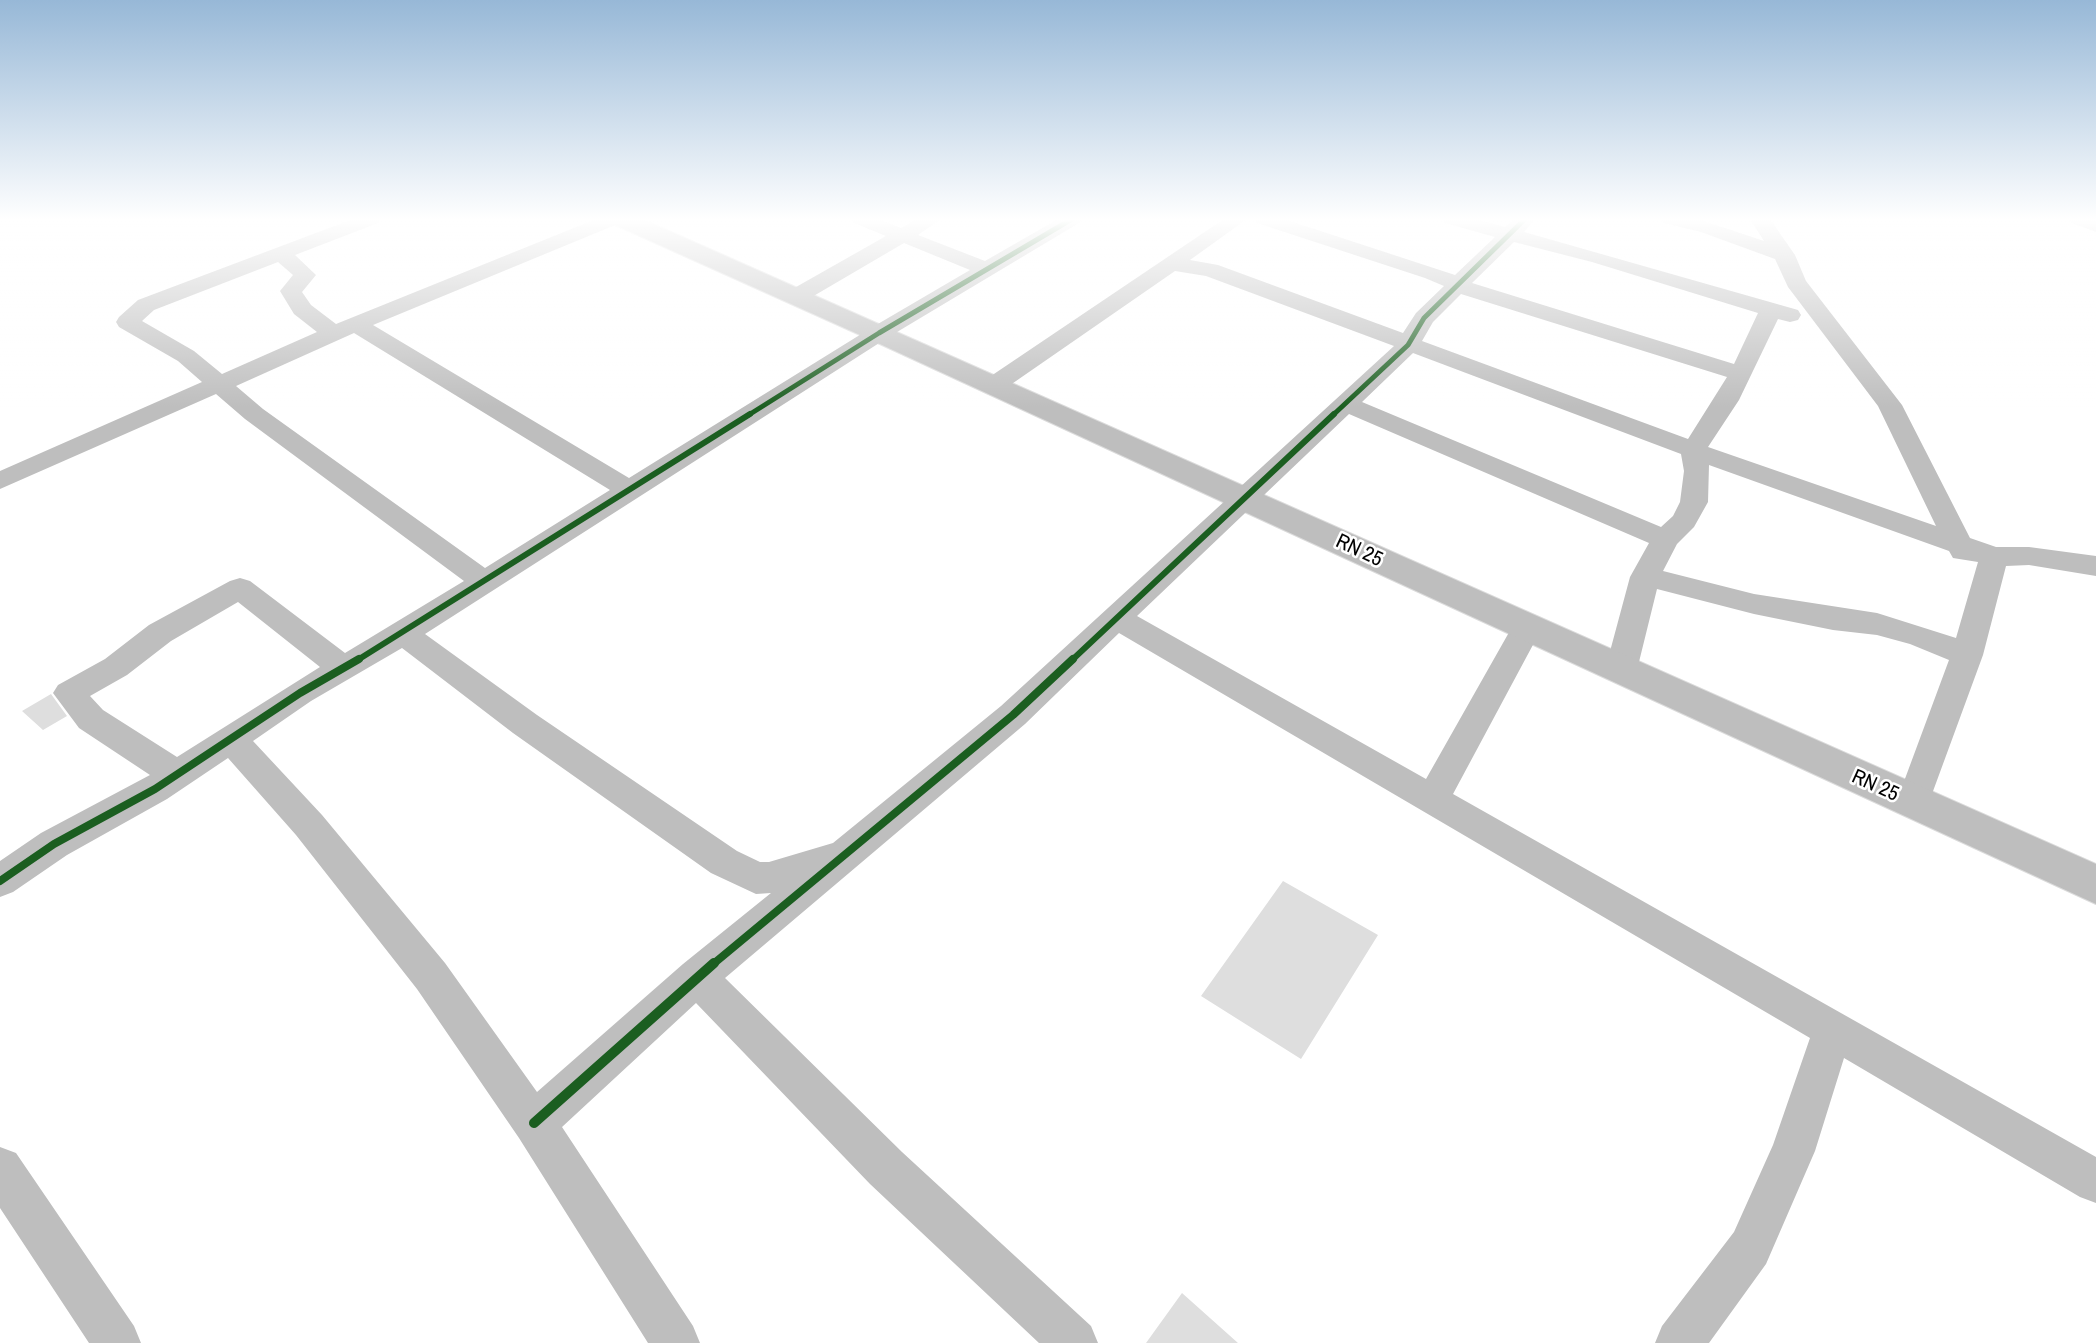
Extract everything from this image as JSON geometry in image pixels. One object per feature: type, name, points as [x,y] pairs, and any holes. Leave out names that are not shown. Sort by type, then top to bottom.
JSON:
[{"type":"main road","name":"RN 25","points":[[764,282],[2096,885]]},
{"type":"street","points":[[205,282],[146,305],[127,322],[186,356],[254,414],[485,582]]},
{"type":"street","points":[[299,282],[291,291],[302,309],[344,329],[628,489]]},
{"type":"street","points":[[0,481],[344,329],[460,282]]},
{"type":"street","points":[[797,296],[822,282]]},
{"type":"street","points":[[0,881],[54,844],[178,774],[628,489],[965,282]]},
{"type":"street","points":[[994,385],[1146,282]]},
{"type":"street","points":[[1242,282],[1693,450],[1994,557],[2029,555],[2096,566]]},
{"type":"street","points":[[1452,282],[1741,374]]},
{"type":"street","points":[[534,1123],[697,977],[1013,715],[1408,345],[1424,318],[1464,282]]},
{"type":"street","points":[[1687,282],[1834,330]]},
{"type":"street","points":[[1796,282],[1890,405],[1925,479],[1960,543],[1981,610]]},
{"type":"street","points":[[1621,670],[1638,613],[1645,577],[1665,539],[1684,521],[1694,502],[1697,471],[1693,450],[1741,374],[1771,309]]},
{"type":"street","points":[[1346,404],[1665,539]]},
{"type":"street","points":[[1913,803],[1967,655],[1994,557]]},
{"type":"street","points":[[1645,577],[1754,604],[1833,619],[1877,624],[1920,636],[1967,655]]},
{"type":"street","points":[[178,774],[143,755],[91,719],[69,693],[116,667],[160,633],[240,588],[343,668]]},
{"type":"street","points":[[1117,618],[2096,1181]]},
{"type":"street","points":[[1432,799],[1527,628]]},
{"type":"street","points":[[403,633],[524,724],[724,862],[756,877],[769,878],[850,852]]},
{"type":"street","points":[[231,739],[309,825],[432,976],[534,1123],[676,1343]]},
{"type":"street","points":[[697,977],[886,1168],[1074,1343]]},
{"type":"street","points":[[1679,1343],[1750,1248],[1793,1151],[1833,1029]]},
{"type":"street","points":[[0,1169],[117,1343]]},
{"type":"building","points":[[51,694],[67,716],[43,730],[22,711]]},
{"type":"building","points":[[1283,881],[1378,935],[1301,1059],[1201,996]]},
{"type":"building","points":[[1182,1293],[1238,1343],[1146,1343]]},
{"type":"cycle path","points":[[0,881],[54,844],[155,789],[300,693],[403,633],[879,333],[966,282]]},
{"type":"cycle path","points":[[534,1123],[697,977],[1013,715],[1408,345],[1424,318],[1461,282]]}]
